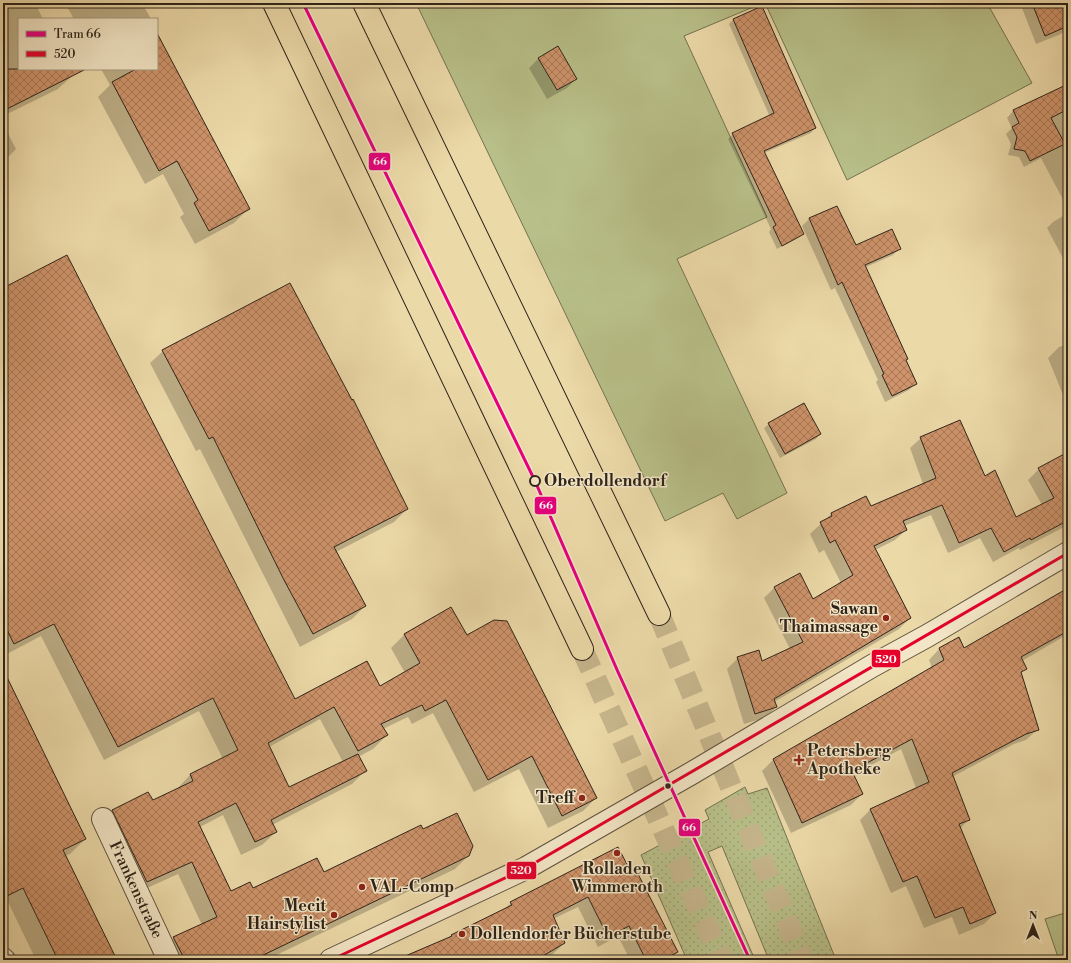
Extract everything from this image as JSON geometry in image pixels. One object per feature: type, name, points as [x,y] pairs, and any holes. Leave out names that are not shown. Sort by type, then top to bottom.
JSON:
[{"type":"highway","points":[[274,3],[582,650]]},
{"type":"highway","points":[[364,3],[659,614]]},
{"type":"street","points":[[331,960],[526,868],[692,773],[872,666],[927,636],[1068,553]]},
{"type":"street","name":"Frankenstraße","points":[[103,819],[169,960]]},
{"type":"green space","points":[[416,3],[763,3],[684,36],[767,217],[677,259],[787,493],[737,519],[723,493],[665,521]]},
{"type":"green space","points":[[765,3],[987,3],[1032,83],[847,180]]},
{"type":"green space","points":[[745,787],[748,794],[767,788],[836,960],[769,960],[722,846],[708,852],[755,960],[687,960],[641,855],[709,819],[705,810]]},
{"type":"green space","points":[[1068,912],[1068,960],[1059,960],[1045,919]]},
{"type":"building","points":[[1032,3],[1068,3],[1068,26],[1045,36]]},
{"type":"building","points":[[762,6],[816,128],[764,151],[804,234],[782,246],[773,227],[776,225],[732,133],[774,113],[733,19]]},
{"type":"building","points":[[158,35],[250,209],[209,231],[194,203],[198,200],[177,161],[159,171],[112,82],[134,70],[158,70]]},
{"type":"building","points":[[558,46],[577,79],[557,90],[538,58]]},
{"type":"building","points":[[3,69],[84,70],[3,111]]},
{"type":"building","points":[[1068,84],[1068,109],[1051,118],[1065,144],[1030,161],[1025,151],[1014,149],[1017,137],[1012,127],[1019,123],[1013,110]]},
{"type":"building","points":[[837,206],[856,245],[892,229],[901,249],[865,265],[908,359],[906,360],[917,384],[892,396],[882,375],[884,374],[842,282],[838,285],[809,218]]},
{"type":"building","points":[[67,255],[295,699],[367,661],[380,686],[420,663],[404,634],[451,607],[467,635],[494,620],[507,621],[597,798],[562,816],[532,756],[488,780],[446,700],[425,711],[422,705],[381,724],[388,735],[358,751],[334,707],[268,743],[289,787],[358,754],[367,771],[271,820],[277,832],[255,842],[236,803],[198,822],[231,891],[250,882],[253,888],[317,858],[324,872],[421,825],[423,829],[457,813],[473,846],[469,856],[253,960],[185,960],[173,937],[217,917],[192,862],[147,882],[112,810],[148,792],[153,800],[193,781],[190,774],[238,750],[213,698],[118,747],[54,624],[14,644],[3,622],[3,288]]},
{"type":"building","points":[[290,283],[352,400],[353,399],[408,509],[334,547],[366,606],[313,634],[284,580],[213,437],[209,439],[162,350]]},
{"type":"building","points":[[804,403],[821,434],[785,454],[768,423]]},
{"type":"building","points":[[960,420],[985,476],[995,470],[1016,517],[1054,498],[1038,468],[1068,452],[1068,523],[1067,521],[1004,552],[991,528],[959,543],[942,505],[903,521],[907,530],[874,546],[911,618],[774,699],[777,707],[755,714],[737,657],[759,650],[762,661],[803,642],[774,587],[800,573],[813,599],[853,575],[835,540],[830,543],[820,522],[832,516],[831,513],[866,496],[871,506],[936,478],[920,437]]},
{"type":"building","points":[[1068,588],[1068,631],[1021,657],[1027,669],[1021,672],[1039,730],[1026,734],[952,773],[970,820],[959,824],[996,913],[970,924],[963,907],[935,918],[917,876],[903,882],[870,809],[929,782],[912,739],[852,771],[863,794],[802,823],[773,759],[944,660],[939,648],[959,637],[964,648]]},
{"type":"building","points":[[3,669],[86,839],[63,850],[117,960],[58,960],[23,888],[3,898]]},
{"type":"building","points":[[618,847],[632,874],[637,872],[678,952],[662,960],[646,960],[629,926],[608,937],[588,897],[553,915],[565,943],[536,960],[396,960],[452,936],[451,935],[512,905],[510,902]]},
{"type":"tunnel","points":[[659,614],[803,960]]},
{"type":"tunnel","points":[[582,649],[722,960]]},
{"type":"tram line","name":"66","points":[[303,3],[535,481],[618,672],[750,960]]},
{"type":"transit line","name":"520","points":[[331,960],[526,868],[1068,553]]},
{"type":"place","name":"Oberdollendorf","points":[[535,481]]},
{"type":"place","name":"Sawan Thaimassage","points":[[886,618]]},
{"type":"place","name":"Petersberg Apotheke","points":[[799,760]]},
{"type":"place","name":"Treff","points":[[582,798]]},
{"type":"place","name":"Rolladen Wimmeroth","points":[[617,853]]},
{"type":"place","name":"VAL-Comp","points":[[362,887]]},
{"type":"place","name":"Mecit Hairstylist","points":[[334,915]]},
{"type":"place","name":"Dollendorfer Bücherstube","points":[[462,934]]}]
